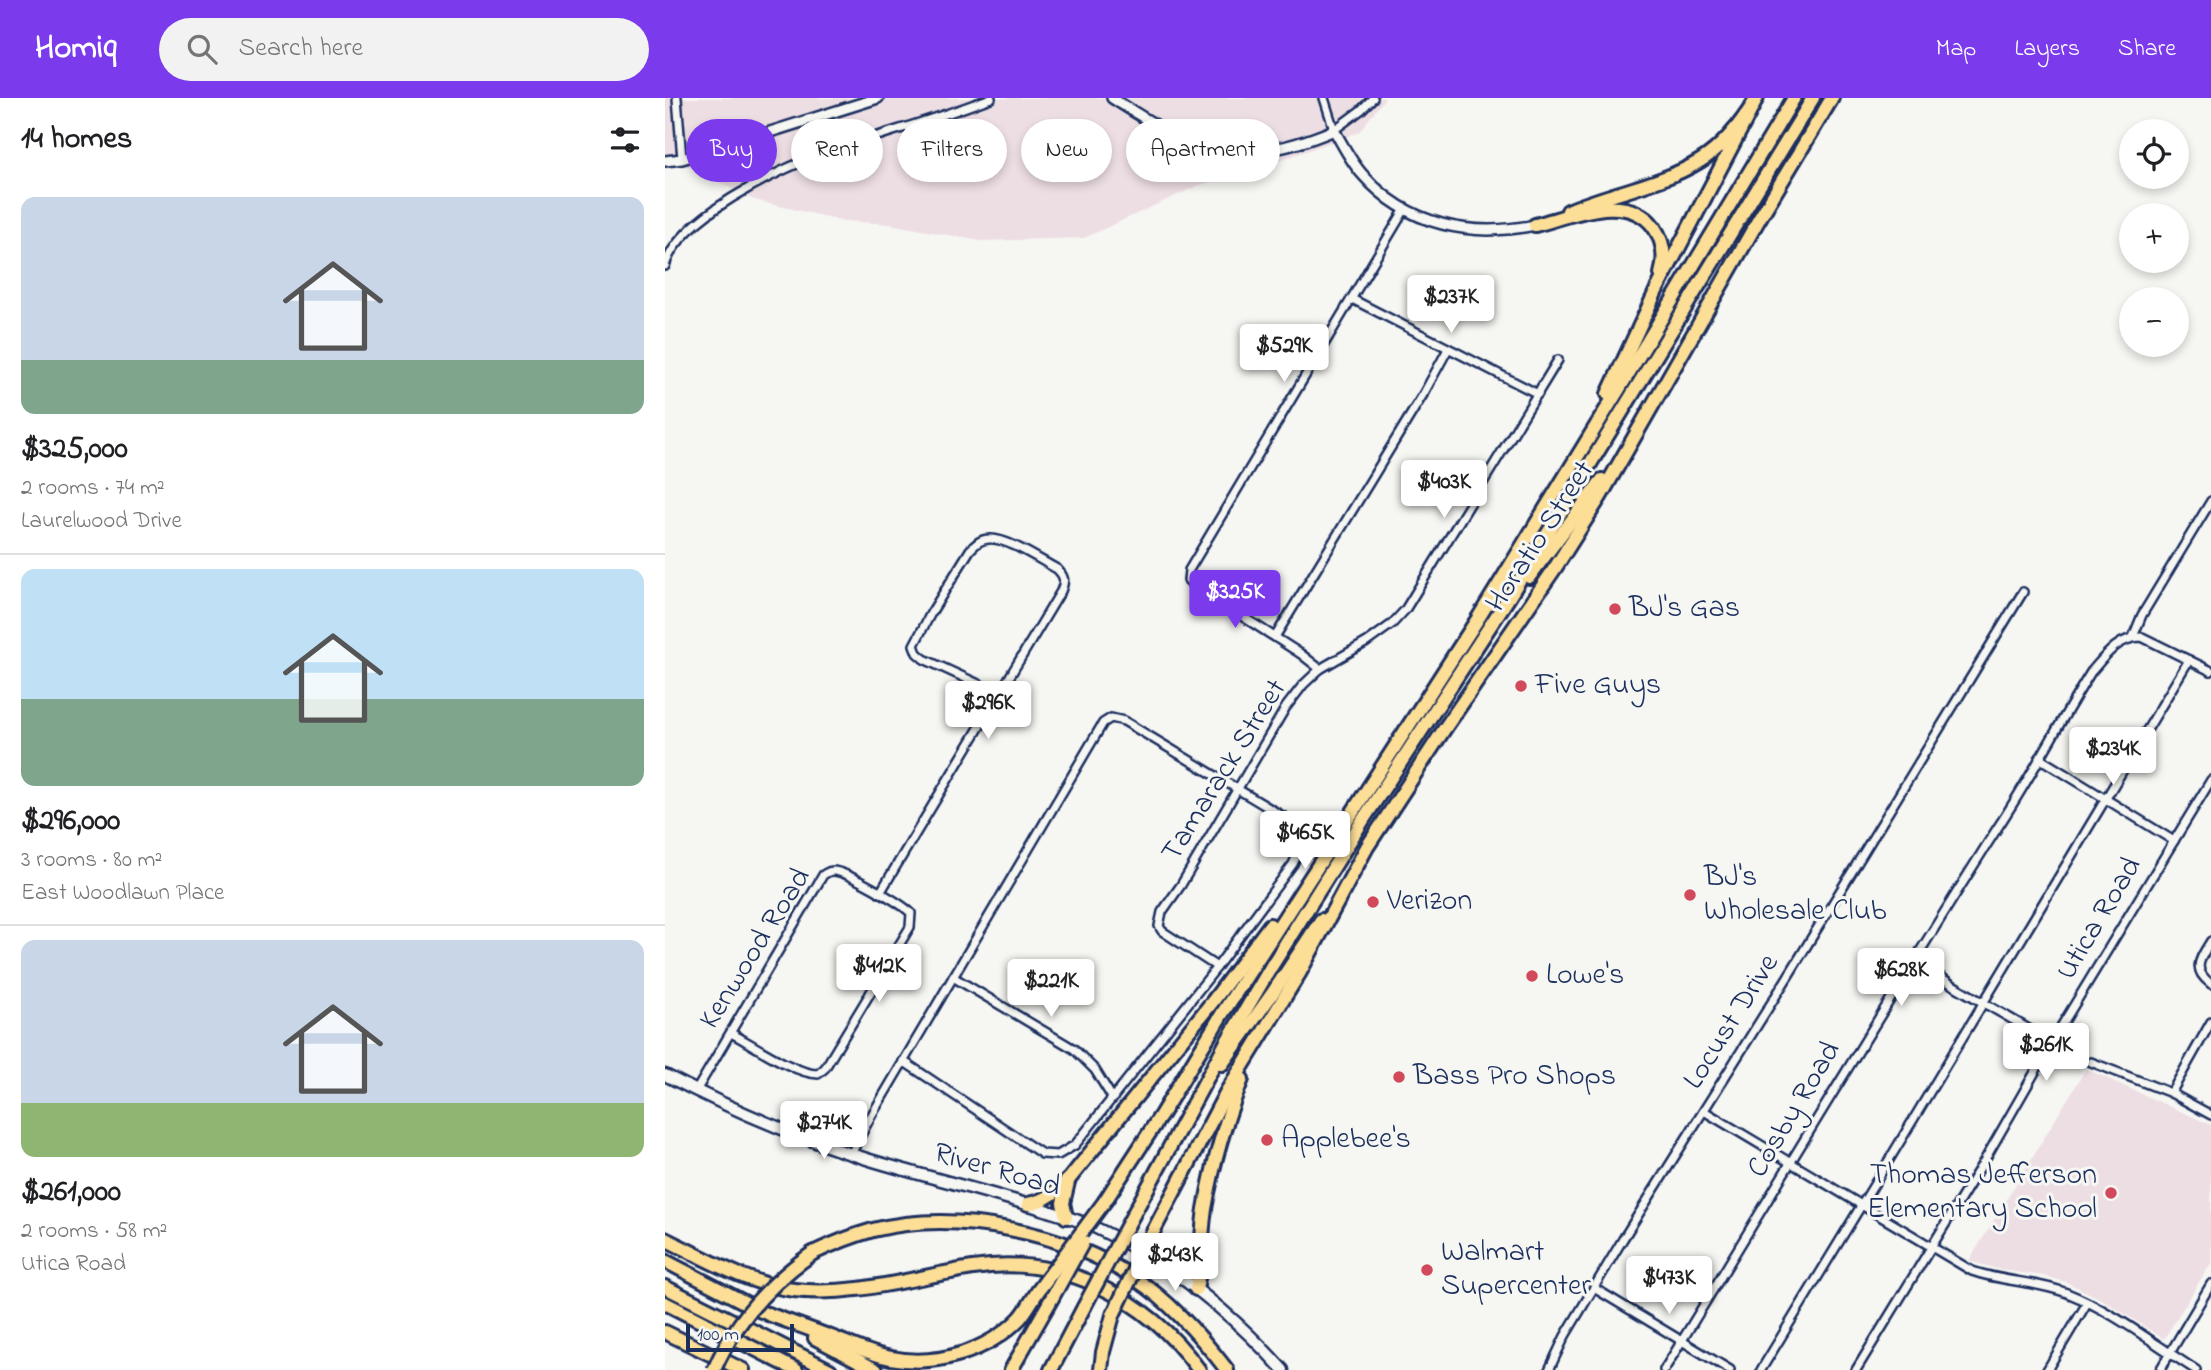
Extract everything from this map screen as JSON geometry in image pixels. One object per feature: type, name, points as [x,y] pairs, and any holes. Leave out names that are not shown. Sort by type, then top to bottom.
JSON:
[{"type":"highway","points":[[1011,1370],[1105,1201],[1479,617],[1794,98]]},
{"type":"highway","points":[[1051,1370],[1226,1043],[1328,876],[1509,597],[1813,98]]},
{"type":"highway","name":"Horatio Street","points":[[1254,1047],[1285,999],[1367,847],[1555,568],[1643,425],[1759,219],[1832,98]]},
{"type":"highway","points":[[1580,453],[1656,291],[1755,101]]},
{"type":"highway","points":[[1535,225],[1701,161],[1720,146],[1755,101]]},
{"type":"highway","points":[[1535,225],[1604,208],[1620,207],[1640,213],[1650,222],[1663,243],[1665,257],[1656,291]]},
{"type":"highway","points":[[1509,597],[1524,584],[1643,425]]},
{"type":"highway","points":[[1028,1204],[1040,1202],[1056,1192],[1070,1178],[1213,1002],[1316,868]]},
{"type":"highway","points":[[1197,1098],[1350,879]]},
{"type":"highway","points":[[1101,1370],[1113,1315],[1226,1093],[1254,1047]]},
{"type":"highway","points":[[1196,1289],[1205,1211],[1216,1152],[1254,1047]]},
{"type":"highway","points":[[1066,1217],[1064,1191],[1070,1178]]},
{"type":"highway","points":[[768,1314],[887,1358],[941,1359],[963,1354],[990,1341],[1022,1316],[1105,1201]]},
{"type":"highway","points":[[714,1370],[735,1329],[753,1306],[789,1269],[813,1253],[873,1230],[913,1224],[953,1223],[1026,1233],[1087,1252],[1112,1264],[1192,1319],[1237,1370]]},
{"type":"highway","points":[[665,1239],[735,1273],[768,1285],[794,1290],[827,1292],[866,1288],[975,1268],[1001,1266],[1052,1270],[1077,1276],[1106,1289],[1144,1312],[1167,1331],[1199,1370]]},
{"type":"highway","points":[[665,1261],[876,1370]]},
{"type":"highway","points":[[1140,1282],[1199,1336],[1227,1370]]},
{"type":"highway","points":[[665,1287],[830,1370]]},
{"type":"highway","points":[[665,1303],[796,1370]]},
{"type":"highway","points":[[665,1332],[743,1370]]},
{"type":"main road","name":"River Road","points":[[665,1075],[799,1136],[851,1154],[1028,1204],[1092,1226],[1120,1240],[1196,1289],[1245,1330],[1283,1370]]},
{"type":"street","points":[[677,98],[682,159]]},
{"type":"street","points":[[665,161],[682,159],[878,98]]},
{"type":"street","points":[[665,266],[671,251],[682,236],[717,208],[752,187],[823,153],[976,100],[991,98]]},
{"type":"street","points":[[1112,98],[1188,141],[1233,151],[1280,149],[1310,140],[1334,130],[1373,98]]},
{"type":"street","points":[[1324,98],[1334,130],[1350,159],[1362,175],[1405,209],[1430,221],[1464,230],[1512,230],[1535,225]]},
{"type":"street","points":[[1320,669],[1192,584],[1188,580],[1189,570],[1405,209]]},
{"type":"street","points":[[1352,299],[1538,394]]},
{"type":"street","points":[[1275,638],[1448,349]]},
{"type":"street","name":"Tamarack Street","points":[[1217,967],[1162,932],[1159,919],[1286,707],[1303,685],[1320,669],[1392,624],[1405,610],[1558,360]]},
{"type":"street","points":[[2211,501],[2142,615],[2133,637],[2142,637],[2211,671]]},
{"type":"street","points":[[730,1033],[810,1074],[818,1073],[825,1068],[910,927],[911,913],[880,893],[1000,694],[1062,591],[1065,580],[1057,569],[1012,545],[1000,540],[985,539],[969,550],[915,639],[914,645],[922,657],[1000,694]]},
{"type":"street","name":"Locust Drive","points":[[1549,1370],[1565,1336],[1594,1288],[2023,592]]},
{"type":"street","name":"Cosby Road","points":[[1664,1370],[2091,672],[2108,652],[2122,641],[2133,637]]},
{"type":"street","points":[[1761,1370],[2189,660]]},
{"type":"street","points":[[851,1154],[903,1061],[1103,723],[1111,718],[1124,721],[1284,817],[1298,832],[1297,856],[1293,864],[1217,967],[1076,1145],[1058,1155],[1042,1154],[903,1061]]},
{"type":"street","points":[[2039,758],[2174,841]]},
{"type":"street","name":"Utica Road","points":[[1856,1370],[2211,780]]},
{"type":"street","name":"Kenwood Road","points":[[696,1091],[824,875],[835,871],[842,873],[880,893]]},
{"type":"street","points":[[2211,941],[2199,967],[2201,975],[2211,984]]},
{"type":"street","points":[[1915,959],[1951,984],[2053,1044]]},
{"type":"street","points":[[953,977],[1074,1049],[1095,1070],[1113,1099]]},
{"type":"street","points":[[2171,1093],[2211,1022]]},
{"type":"street","points":[[2091,1062],[2171,1093],[2211,1115]]},
{"type":"street","points":[[1704,1111],[1972,1271],[1988,1277],[2049,1287],[2087,1303],[2196,1370]]},
{"type":"street","points":[[2160,1370],[2211,1284]]},
{"type":"street","points":[[1594,1288],[1730,1370]]},
{"type":"street","points":[[2047,1370],[2087,1303]]},
{"type":"shaded area","points":[[665,98],[1385,98],[1359,132],[1280,160],[1280,119],[1126,119],[1126,182],[1210,182],[1084,238],[980,241],[890,224],[844,221],[754,200],[719,182],[777,182],[777,119],[686,119],[686,165],[665,154]]},
{"type":"shaded area","name":"Thomas Jefferson Elementary School","points":[[2086,1069],[2211,1125],[2211,1263],[2164,1339],[2105,1301],[2066,1282],[1969,1261]]},
{"type":"place","name":"BJ's Gas","points":[[1615,609]]},
{"type":"place","name":"Five Guys","points":[[1521,686]]},
{"type":"place","name":"BJ's Wholesale Club","points":[[1690,895]]},
{"type":"place","name":"Verizon","points":[[1373,902]]},
{"type":"place","name":"Lowe's","points":[[1532,976]]},
{"type":"place","name":"Bass Pro Shops","points":[[1399,1077]]},
{"type":"place","name":"Applebee's","points":[[1267,1140]]},
{"type":"place","name":"Thomas Jefferson Elementary School","points":[[2111,1193]]},
{"type":"place","name":"Walmart Supercenter","points":[[1427,1270]]}]
